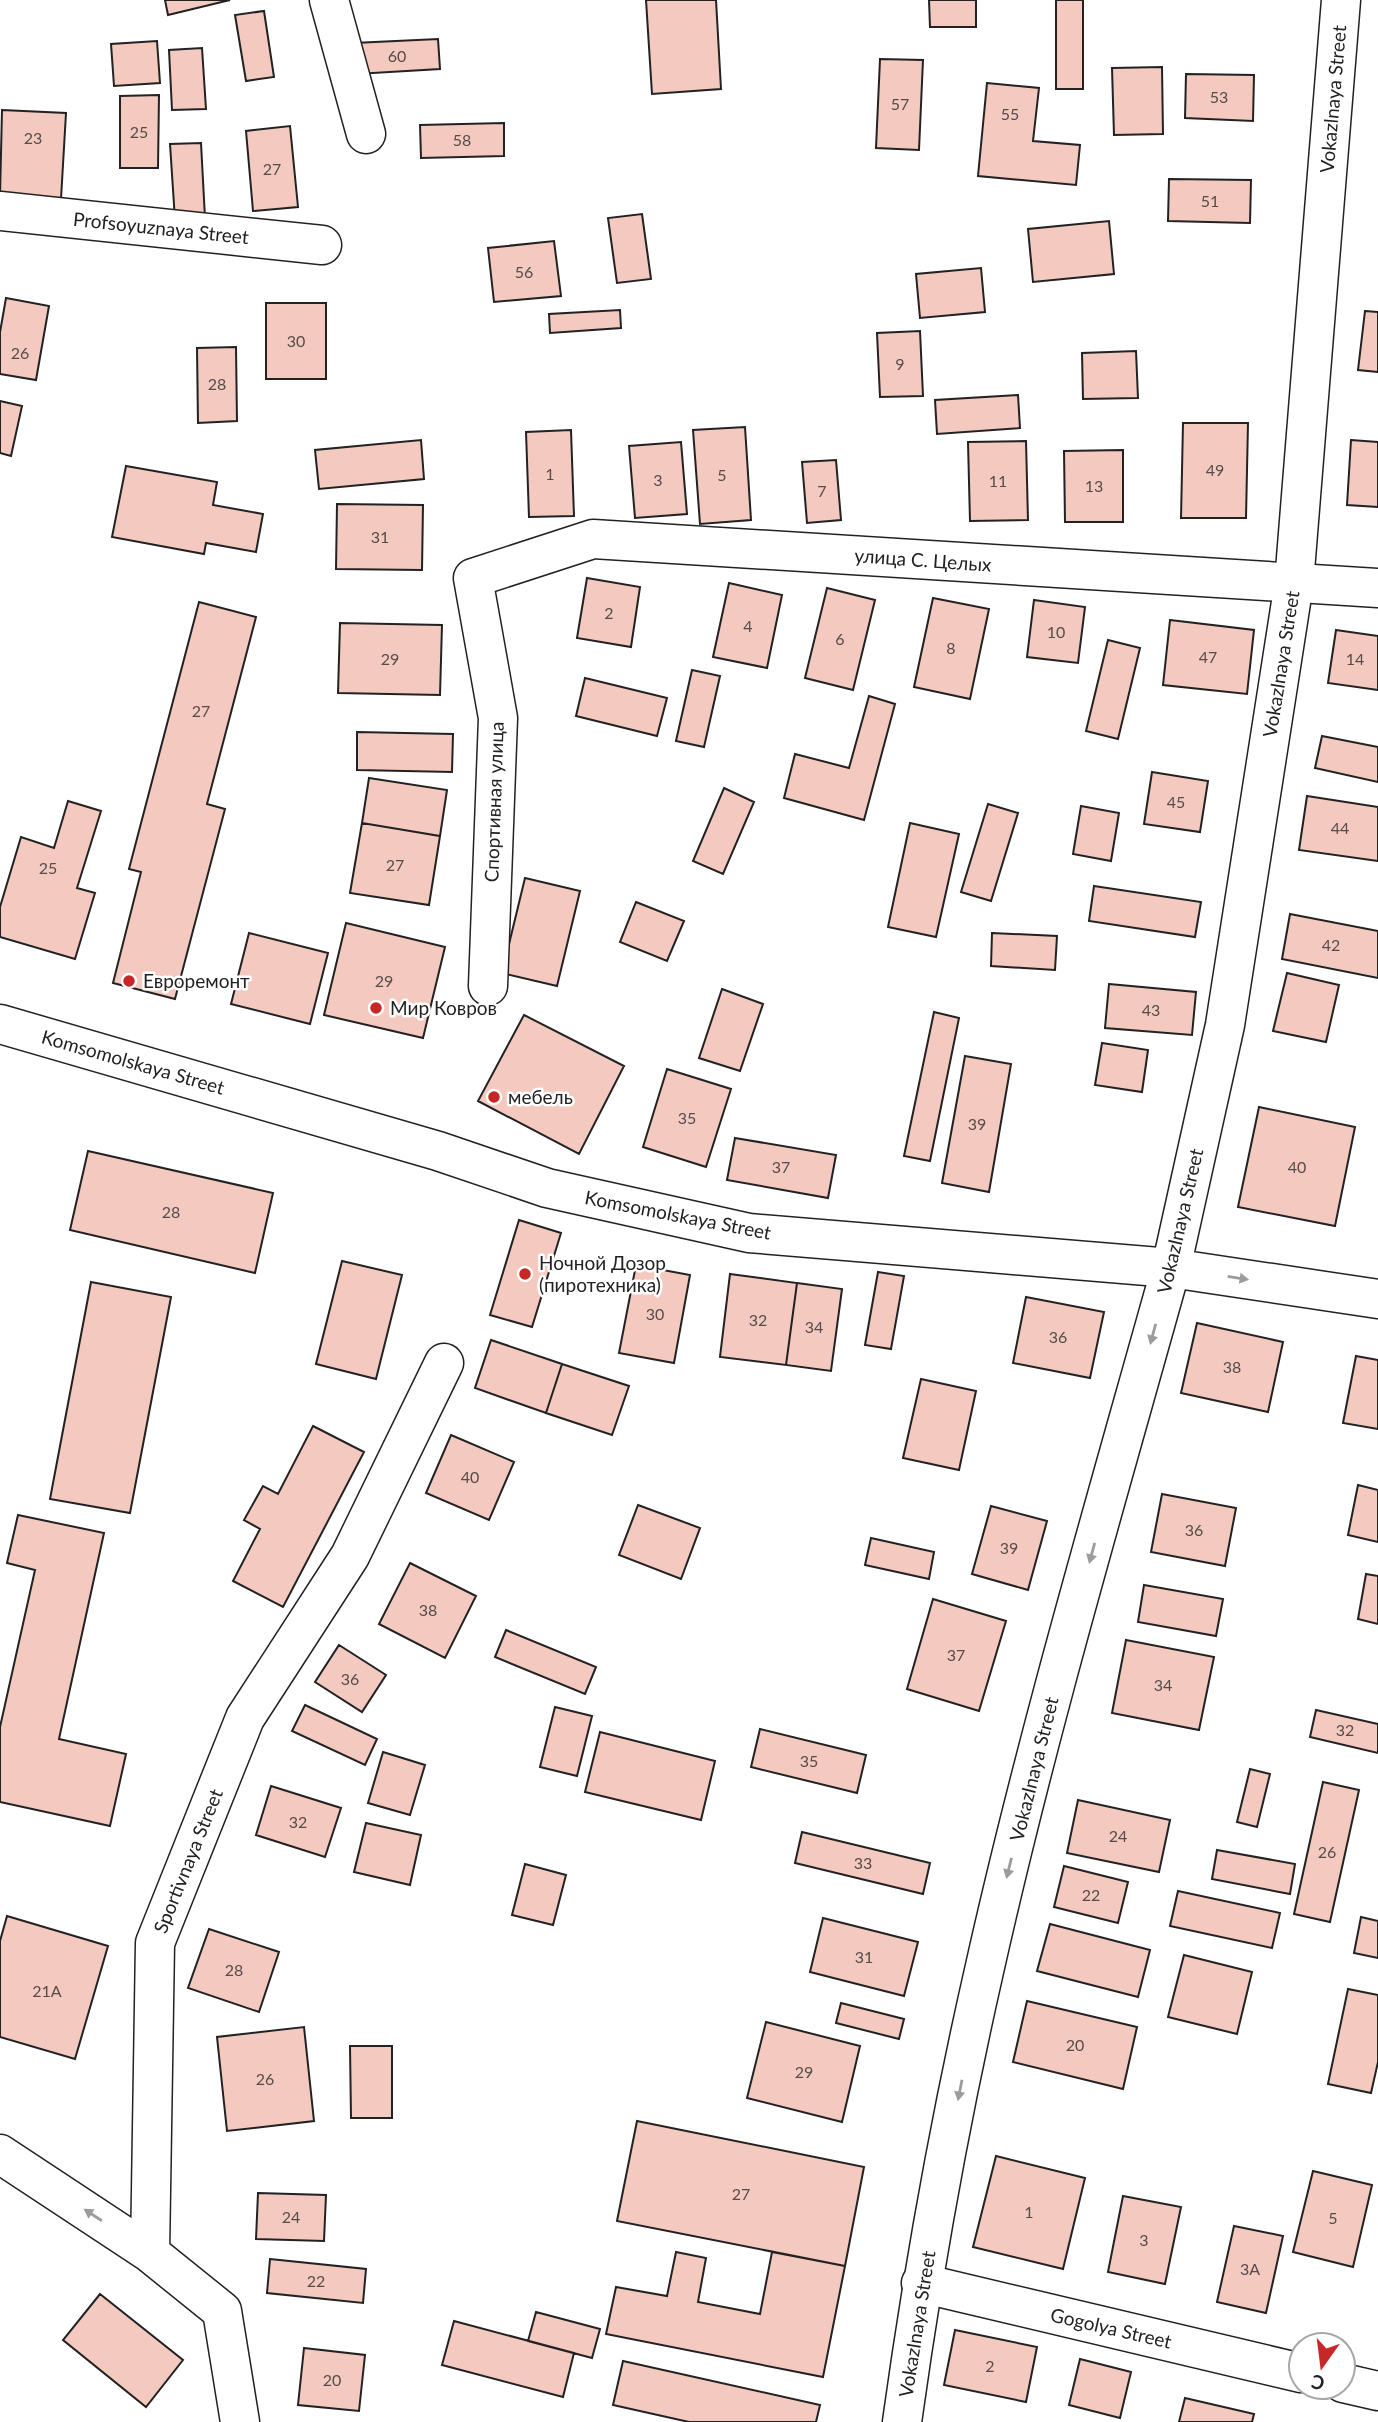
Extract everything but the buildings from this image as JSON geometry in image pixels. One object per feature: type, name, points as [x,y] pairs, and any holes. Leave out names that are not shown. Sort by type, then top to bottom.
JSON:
[{"type":"street","points":[[329,0],[366,134]]},
{"type":"street","name":"Vokazlnaya Street","points":[[902,2422],[921,2283],[983,1972],[1041,1737],[1171,1268],[1225,1025],[1294,583],[1341,0]]},
{"type":"street","name":"Profsoyuznaya Street","points":[[0,211],[322,245]]},
{"type":"street","name":"улица С. Целых","points":[[473,578],[593,539],[1378,588]]},
{"type":"street","name":"Спортивная улица","points":[[473,578],[498,718],[488,986]]},
{"type":"street","name":"Komsomolskaya Street","points":[[0,1024],[438,1151],[547,1188],[749,1233],[1171,1268],[1378,1300]]},
{"type":"street","name":"Sportivnaya Street","points":[[150,2253],[155,1943],[245,1718],[350,1556],[444,1363]]},
{"type":"street","points":[[0,2154],[150,2253],[222,2311],[240,2422]]},
{"type":"street","name":"Gogolya Street","points":[[921,2283],[1287,2370]]},
{"type":"street","points":[[1357,2386],[1378,2391]]},
{"type":"place","name":"Евроремонт","points":[[129,981]]},
{"type":"place","name":"Мир Ковров","points":[[376,1008]]},
{"type":"place","name":"мебель","points":[[494,1097]]},
{"type":"place","name":"Ночной Дозор (пиротехника)","points":[[525,1274]]}]
